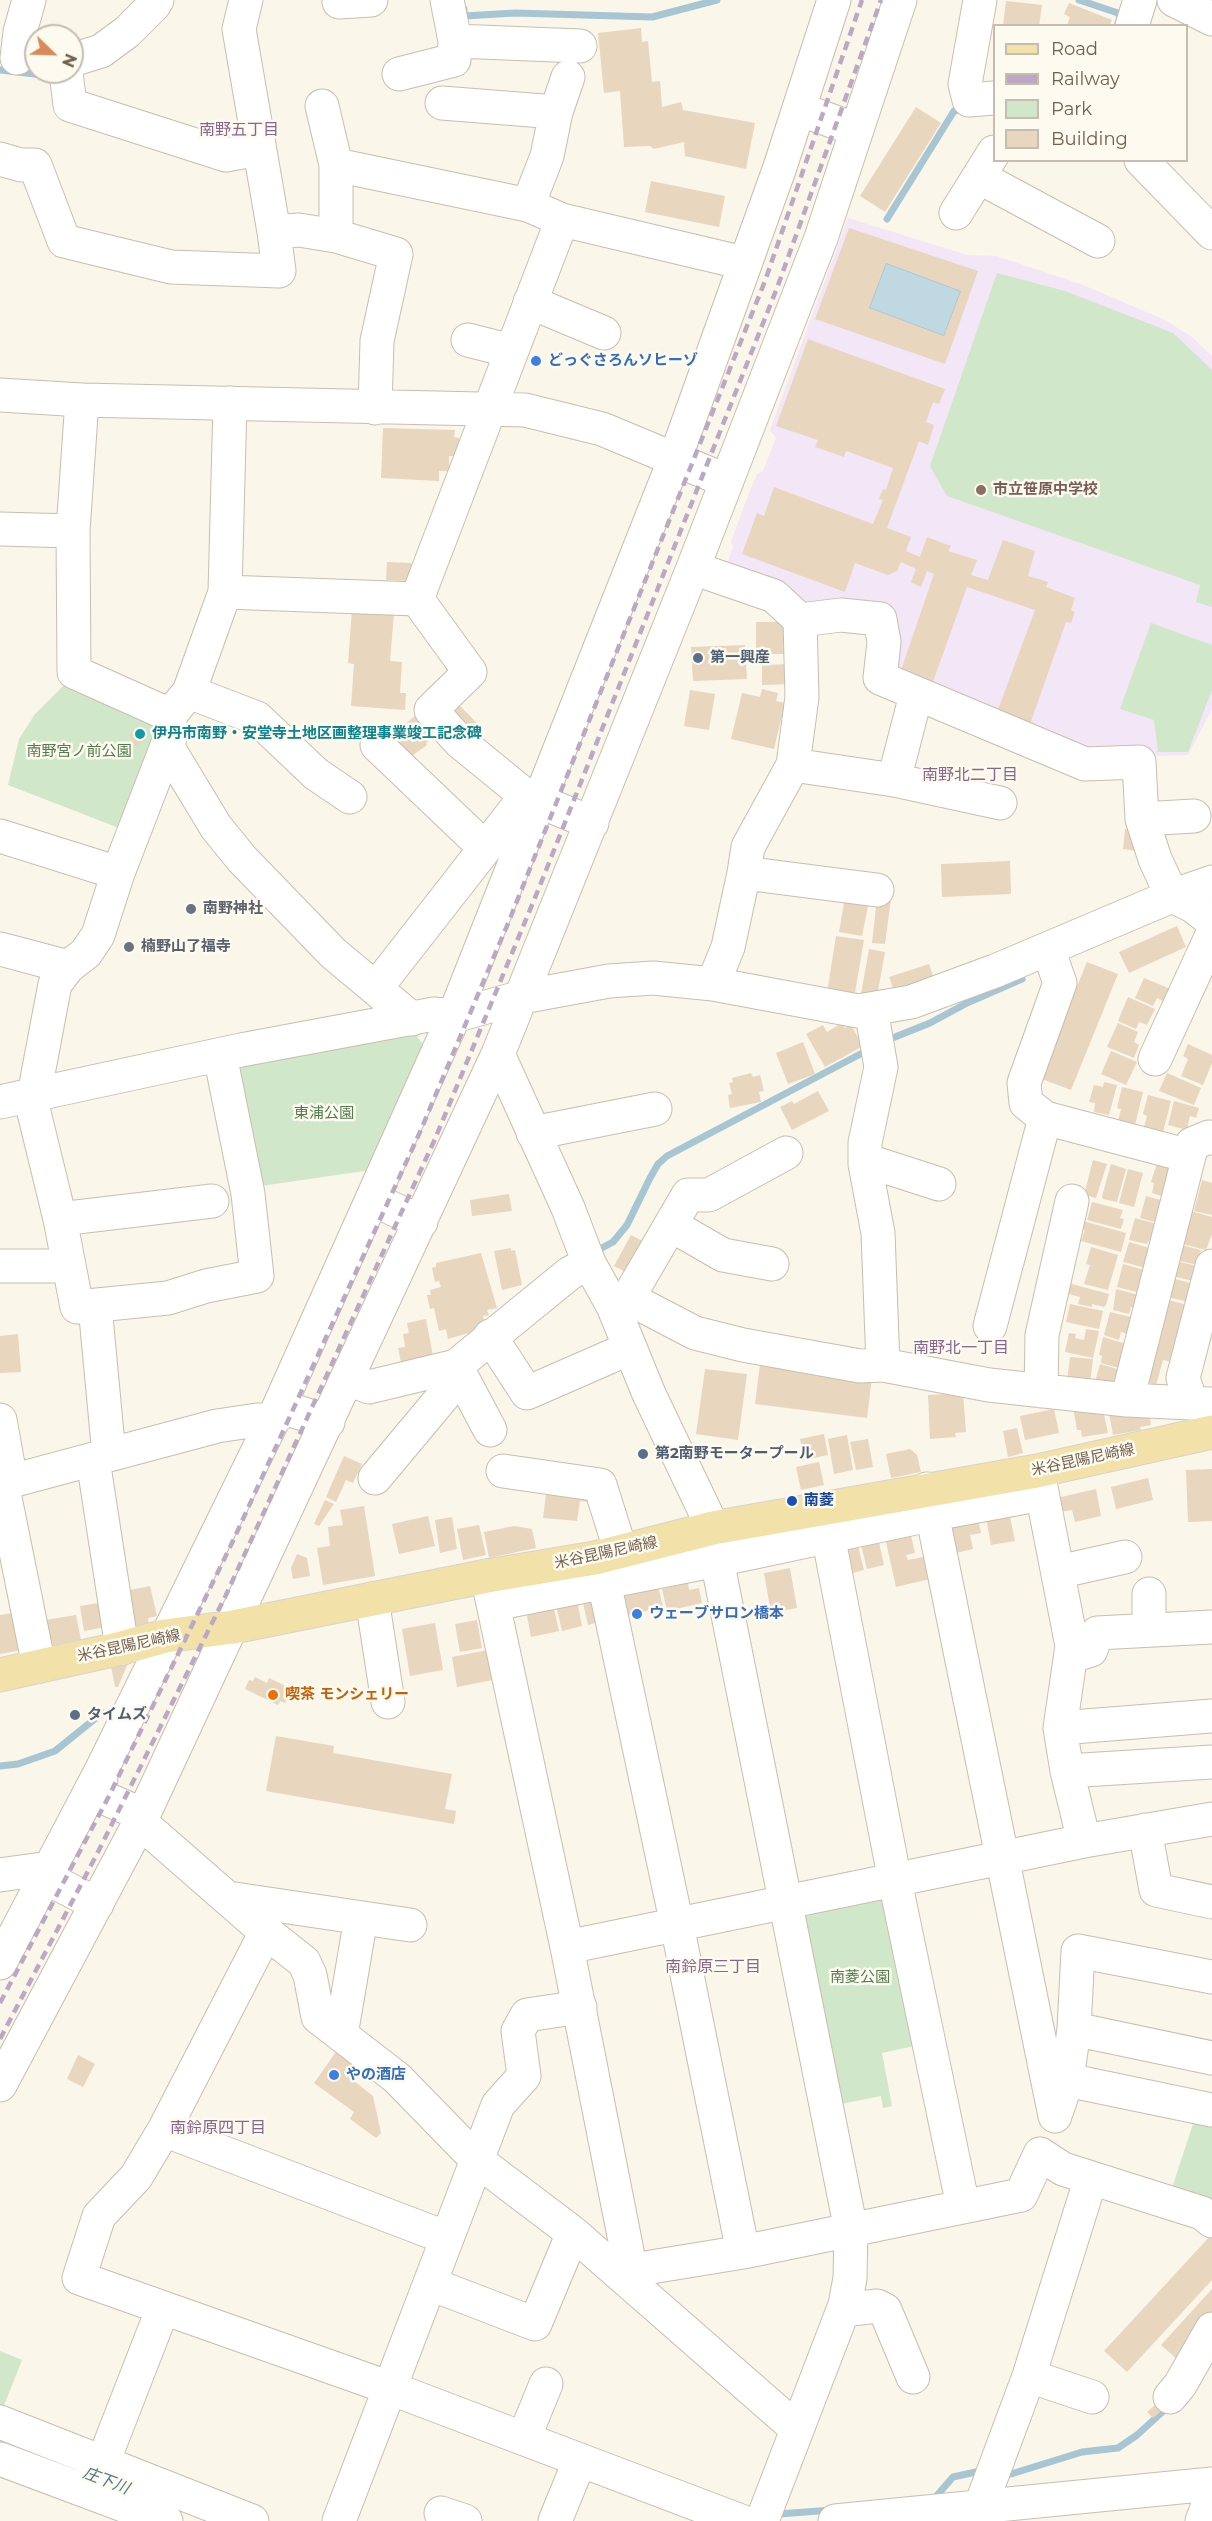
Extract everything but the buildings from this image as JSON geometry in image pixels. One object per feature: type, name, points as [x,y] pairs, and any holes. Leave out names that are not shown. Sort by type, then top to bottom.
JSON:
[{"type":"main road","name":"米谷昆陽尼崎線","points":[[0,1675],[165,1636],[233,1627],[372,1599],[491,1590],[607,1564],[713,1528],[931,1502],[1040,1483],[1212,1432]]},
{"type":"street","points":[[18,58],[20,32],[29,0]]},
{"type":"street","points":[[84,56],[101,51],[127,32],[157,0]]},
{"type":"street","points":[[0,159],[21,165],[35,165],[64,241],[171,267],[279,271],[239,29],[246,0]]},
{"type":"street","points":[[339,2],[371,0]]},
{"type":"street","points":[[399,74],[454,60],[455,41],[447,0]]},
{"type":"street","points":[[0,1963],[101,1772],[165,1636],[273,1420],[454,1016],[533,798],[675,458],[799,109],[834,0]]},
{"type":"street","points":[[0,2085],[140,1822],[233,1627],[498,1054],[693,568],[821,238],[900,0]]},
{"type":"street","points":[[980,0],[965,84],[969,100],[993,98]]},
{"type":"street","points":[[1133,24],[1140,0]]},
{"type":"street","points":[[1174,0],[1212,19]]},
{"type":"street","points":[[455,41],[580,46]]},
{"type":"street","points":[[528,205],[547,156],[556,112],[568,77]]},
{"type":"street","points":[[67,84],[70,105],[226,155],[259,149]]},
{"type":"street","points":[[442,103],[556,112]]},
{"type":"street","points":[[322,106],[336,165],[336,236]]},
{"type":"street","points":[[799,109],[857,130]]},
{"type":"street","points":[[1143,162],[1212,233]]},
{"type":"street","points":[[956,213],[987,164],[1098,242]]},
{"type":"street","points":[[336,165],[528,205],[562,220],[744,262]]},
{"type":"street","points":[[417,599],[562,220]]},
{"type":"street","points":[[274,232],[299,230],[336,236],[396,254],[376,341],[375,408]]},
{"type":"street","points":[[530,302],[604,333]]},
{"type":"street","points":[[468,340],[511,351]]},
{"type":"street","points":[[0,395],[82,400],[525,410],[602,429],[727,481]]},
{"type":"street","points":[[82,400],[73,531],[74,672],[175,718],[257,718],[316,774],[350,797]]},
{"type":"street","points":[[219,1054],[249,1194],[256,1276],[206,1286],[168,1298],[77,1307],[60,1219],[22,1098],[54,984],[68,967],[86,953],[98,935],[118,873],[175,718],[225,592],[230,403]]},
{"type":"street","points":[[0,529],[73,531]]},
{"type":"street","points":[[693,568],[774,596],[800,620],[802,697],[793,765],[748,846],[728,947],[713,984]]},
{"type":"street","points":[[225,592],[417,599]]},
{"type":"street","points":[[417,599],[470,672],[431,710],[460,742],[533,798],[592,823]]},
{"type":"street","points":[[800,620],[841,615],[880,619],[884,642],[880,678],[1085,764],[1138,762],[1142,819],[1155,859],[1172,896],[1193,906],[1212,921]]},
{"type":"street","points":[[894,780],[916,695]]},
{"type":"street","points":[[175,718],[216,827],[243,859],[333,953],[412,1018]]},
{"type":"street","points":[[377,745],[485,848]]},
{"type":"street","points":[[793,765],[990,795]]},
{"type":"street","points":[[376,988],[485,848],[533,798]]},
{"type":"street","points":[[1142,819],[1194,816]]},
{"type":"street","points":[[0,836],[118,873]]},
{"type":"street","points":[[744,873],[877,890]]},
{"type":"street","points":[[22,1098],[219,1054],[435,1014],[454,1016],[522,998],[609,981],[654,978],[713,984],[844,1009],[871,1009],[911,1002],[1048,949],[1172,896],[1212,882]]},
{"type":"street","points":[[1155,1046],[1212,935]]},
{"type":"street","points":[[0,948],[68,967]]},
{"type":"street","points":[[1048,949],[1060,983],[1024,1083],[1026,1103],[1045,1118],[1201,1147],[1127,1400]]},
{"type":"street","points":[[871,1009],[881,1067],[865,1143],[865,1164],[878,1233],[883,1365]]},
{"type":"street","points":[[498,1054],[568,1208],[589,1263],[620,1302],[630,1348],[649,1394],[713,1528],[717,1560],[851,2230],[850,2278],[843,2310],[762,2521]]},
{"type":"street","points":[[533,1133],[655,1109]]},
{"type":"street","points":[[990,1326],[1045,1118]]},
{"type":"street","points":[[620,1302],[688,1195],[709,1196],[786,1153]]},
{"type":"street","points":[[865,1164],[874,1163],[938,1187]]},
{"type":"street","points":[[372,1199],[421,1222]]},
{"type":"street","points":[[60,1219],[212,1201]]},
{"type":"street","points":[[1041,1390],[1042,1335],[1072,1201]]},
{"type":"street","points":[[671,1225],[723,1255],[772,1264]]},
{"type":"street","points":[[375,1478],[407,1453],[459,1370],[490,1336],[570,1273],[589,1263]]},
{"type":"street","points":[[0,1266],[69,1266]]},
{"type":"street","points":[[1202,1404],[1183,1378],[1212,1266]]},
{"type":"street","points":[[620,1302],[695,1333],[743,1345],[860,1366],[883,1365],[959,1381],[1127,1400],[1202,1404]]},
{"type":"street","points":[[95,1305],[101,1457],[122,1648]]},
{"type":"street","points":[[490,1336],[527,1393],[630,1348]]},
{"type":"street","points":[[348,1379],[369,1387],[459,1370]]},
{"type":"street","points":[[459,1370],[490,1430]]},
{"type":"street","points":[[4,1483],[217,1426],[273,1420],[285,1408],[328,1422]]},
{"type":"street","points":[[0,1420],[4,1483],[39,1666]]},
{"type":"street","points":[[521,1479],[600,1485],[607,1564],[742,2252]]},
{"type":"street","points":[[1040,1483],[1072,1646],[1060,1728],[1067,1771],[1084,1841]]},
{"type":"street","points":[[607,1564],[717,1560],[828,1535],[931,1502],[1055,2116]]},
{"type":"street","points":[[828,1535],[895,1881],[963,2206]]},
{"type":"street","points":[[1058,1572],[1125,1557]]},
{"type":"street","points":[[491,1590],[580,2007],[629,2260],[639,2269],[742,2252],[1021,2195],[1040,2154],[1067,2080],[1074,2029],[1078,1951],[1212,1977]]},
{"type":"street","points":[[1149,1594],[1149,1630]]},
{"type":"street","points":[[372,1599],[388,1701]]},
{"type":"street","points":[[1072,1656],[1091,1650],[1097,1633],[1212,1627]]},
{"type":"street","points":[[1060,1728],[1212,1716]]},
{"type":"street","points":[[1067,1771],[1212,1762]]},
{"type":"street","points":[[101,1772],[100,1796],[134,1811],[140,1822],[266,1932],[304,1962],[310,1975],[318,2017],[397,2078],[480,2155],[573,2233],[797,2429]]},
{"type":"street","points":[[567,1947],[1084,1841],[1212,1819]]},
{"type":"street","points":[[1145,1830],[1156,1890],[1212,1902]]},
{"type":"street","points":[[50,1868],[54,1882],[97,1904]]},
{"type":"street","points":[[0,1875],[50,1868]]},
{"type":"street","points":[[228,1898],[410,1925]]},
{"type":"street","points":[[341,2035],[361,1918]]},
{"type":"street","points":[[266,1932],[164,2130],[136,2177],[99,2216],[79,2278],[524,2438],[580,2460],[680,2510],[741,2521]]},
{"type":"street","points":[[339,2521],[498,2105],[524,2076],[518,2031],[527,2015],[580,2007]]},
{"type":"street","points":[[1074,2029],[1212,2058]]},
{"type":"street","points":[[1067,2080],[1212,2110]]},
{"type":"street","points":[[164,2130],[447,2238]]},
{"type":"street","points":[[480,2155],[494,2151],[615,2247],[626,2244]]},
{"type":"street","points":[[1040,2154],[1062,2169],[1202,2213],[1212,2221]]},
{"type":"street","points":[[977,2515],[1029,2376],[1090,2178]]},
{"type":"street","points":[[430,2284],[535,2324],[573,2233]]},
{"type":"street","points":[[843,2310],[878,2306],[885,2310],[913,2377]]},
{"type":"street","points":[[97,2477],[163,2308]]},
{"type":"street","points":[[1170,2397],[1180,2385],[1212,2329]]},
{"type":"street","points":[[1029,2376],[1092,2397]]},
{"type":"street","points":[[524,2438],[546,2384]]},
{"type":"street","points":[[0,2422],[97,2477],[128,2514],[166,2521]]},
{"type":"street","points":[[0,2459],[97,2477],[252,2521]]},
{"type":"street","points":[[555,2521],[580,2460]]},
{"type":"street","points":[[835,2521],[977,2515],[1212,2484]]},
{"type":"street","points":[[1202,2521],[1212,2495]]},
{"type":"shaded area","name":"市立笹原中学校","points":[[848,218],[967,255],[996,256],[1083,285],[1165,320],[1192,337],[1212,356],[1212,709],[1188,755],[1086,759],[885,677],[887,611],[809,616],[724,572],[733,547],[731,542],[744,506],[757,474],[763,471],[776,438],[770,430]]},
{"type":"green space","points":[[997,273],[1065,291],[1173,333],[1212,370],[1212,607],[1196,602],[1200,585],[947,496],[930,466]]},
{"type":"green space","points":[[1151,623],[1212,645],[1212,690],[1188,752],[1158,752],[1154,720],[1120,709]]},
{"type":"green space","name":"南野宮ノ前公園","points":[[65,684],[156,724],[159,735],[119,828],[8,785],[19,739],[35,714]]},
{"type":"green space","name":"東浦公園","points":[[415,1033],[423,1045],[371,1170],[254,1187],[232,1067]]},
{"type":"green space","name":"南菱公園","points":[[886,1891],[923,2044],[882,2053],[892,2106],[883,2108],[881,2096],[836,2105],[797,1913]]},
{"type":"green space","points":[[1212,2115],[1212,2209],[1170,2194],[1193,2124]]},
{"type":"green space","points":[[0,2351],[22,2360],[1,2413],[0,2413]]},
{"type":"water","points":[[886,263],[961,291],[944,336],[869,308]]},
{"type":"waterway","points":[[464,9],[464,16],[515,13],[652,17],[717,0]]},
{"type":"waterway","points":[[1079,0],[1118,13],[1120,18],[1118,23]]},
{"type":"waterway","points":[[0,70],[24,73]]},
{"type":"waterway","points":[[887,219],[954,111],[965,109]]},
{"type":"waterway","points":[[890,1039],[930,1023],[967,1003],[1022,979]]},
{"type":"waterway","points":[[596,1251],[613,1242],[627,1225],[658,1164],[667,1156],[868,1050]]},
{"type":"waterway","points":[[0,1766],[18,1764],[55,1751],[102,1713]]},
{"type":"waterway","points":[[1002,2472],[1011,2474],[1082,2452],[1118,2448],[1137,2435],[1170,2405]]},
{"type":"waterway","name":"庄下川","points":[[0,2440],[118,2485]]},
{"type":"waterway","points":[[933,2500],[953,2477],[985,2470]]},
{"type":"waterway","points":[[775,2516],[832,2510]]},
{"type":"railway","points":[[0,2003],[109,1796],[232,1543],[420,1132],[509,921],[765,281],[862,0]]},
{"type":"railway","points":[[0,2039],[97,1854],[226,1595],[435,1139],[539,888],[777,288],[881,0]]},
{"type":"place","name":"どっぐさろんソヒーゾ","points":[[536,361]]},
{"type":"place","name":"市立笹原中学校","points":[[981,490]]},
{"type":"place","name":"第一興産","points":[[698,658]]},
{"type":"place","name":"伊丹市南野・安堂寺土地区画整理事業竣工記念碑","points":[[140,734]]},
{"type":"place","name":"南野神社","points":[[191,909]]},
{"type":"place","name":"楠野山了福寺","points":[[129,947]]},
{"type":"place","name":"第2南野モータープール","points":[[643,1454]]},
{"type":"place","name":"南菱","points":[[792,1501]]},
{"type":"place","name":"ウェーブサロン橋本","points":[[637,1614]]},
{"type":"place","name":"喫茶 モンシェリー","points":[[273,1695]]},
{"type":"place","name":"タイムズ","points":[[75,1715]]},
{"type":"place","name":"やの酒店","points":[[334,2075]]},
{"type":"district","name":"南野五丁目","points":[[239,130]]},
{"type":"district","name":"南野北二丁目","points":[[970,775]]},
{"type":"district","name":"南野北一丁目","points":[[961,1348]]},
{"type":"district","name":"南鈴原三丁目","points":[[713,1967]]},
{"type":"district","name":"南鈴原四丁目","points":[[218,2128]]}]
